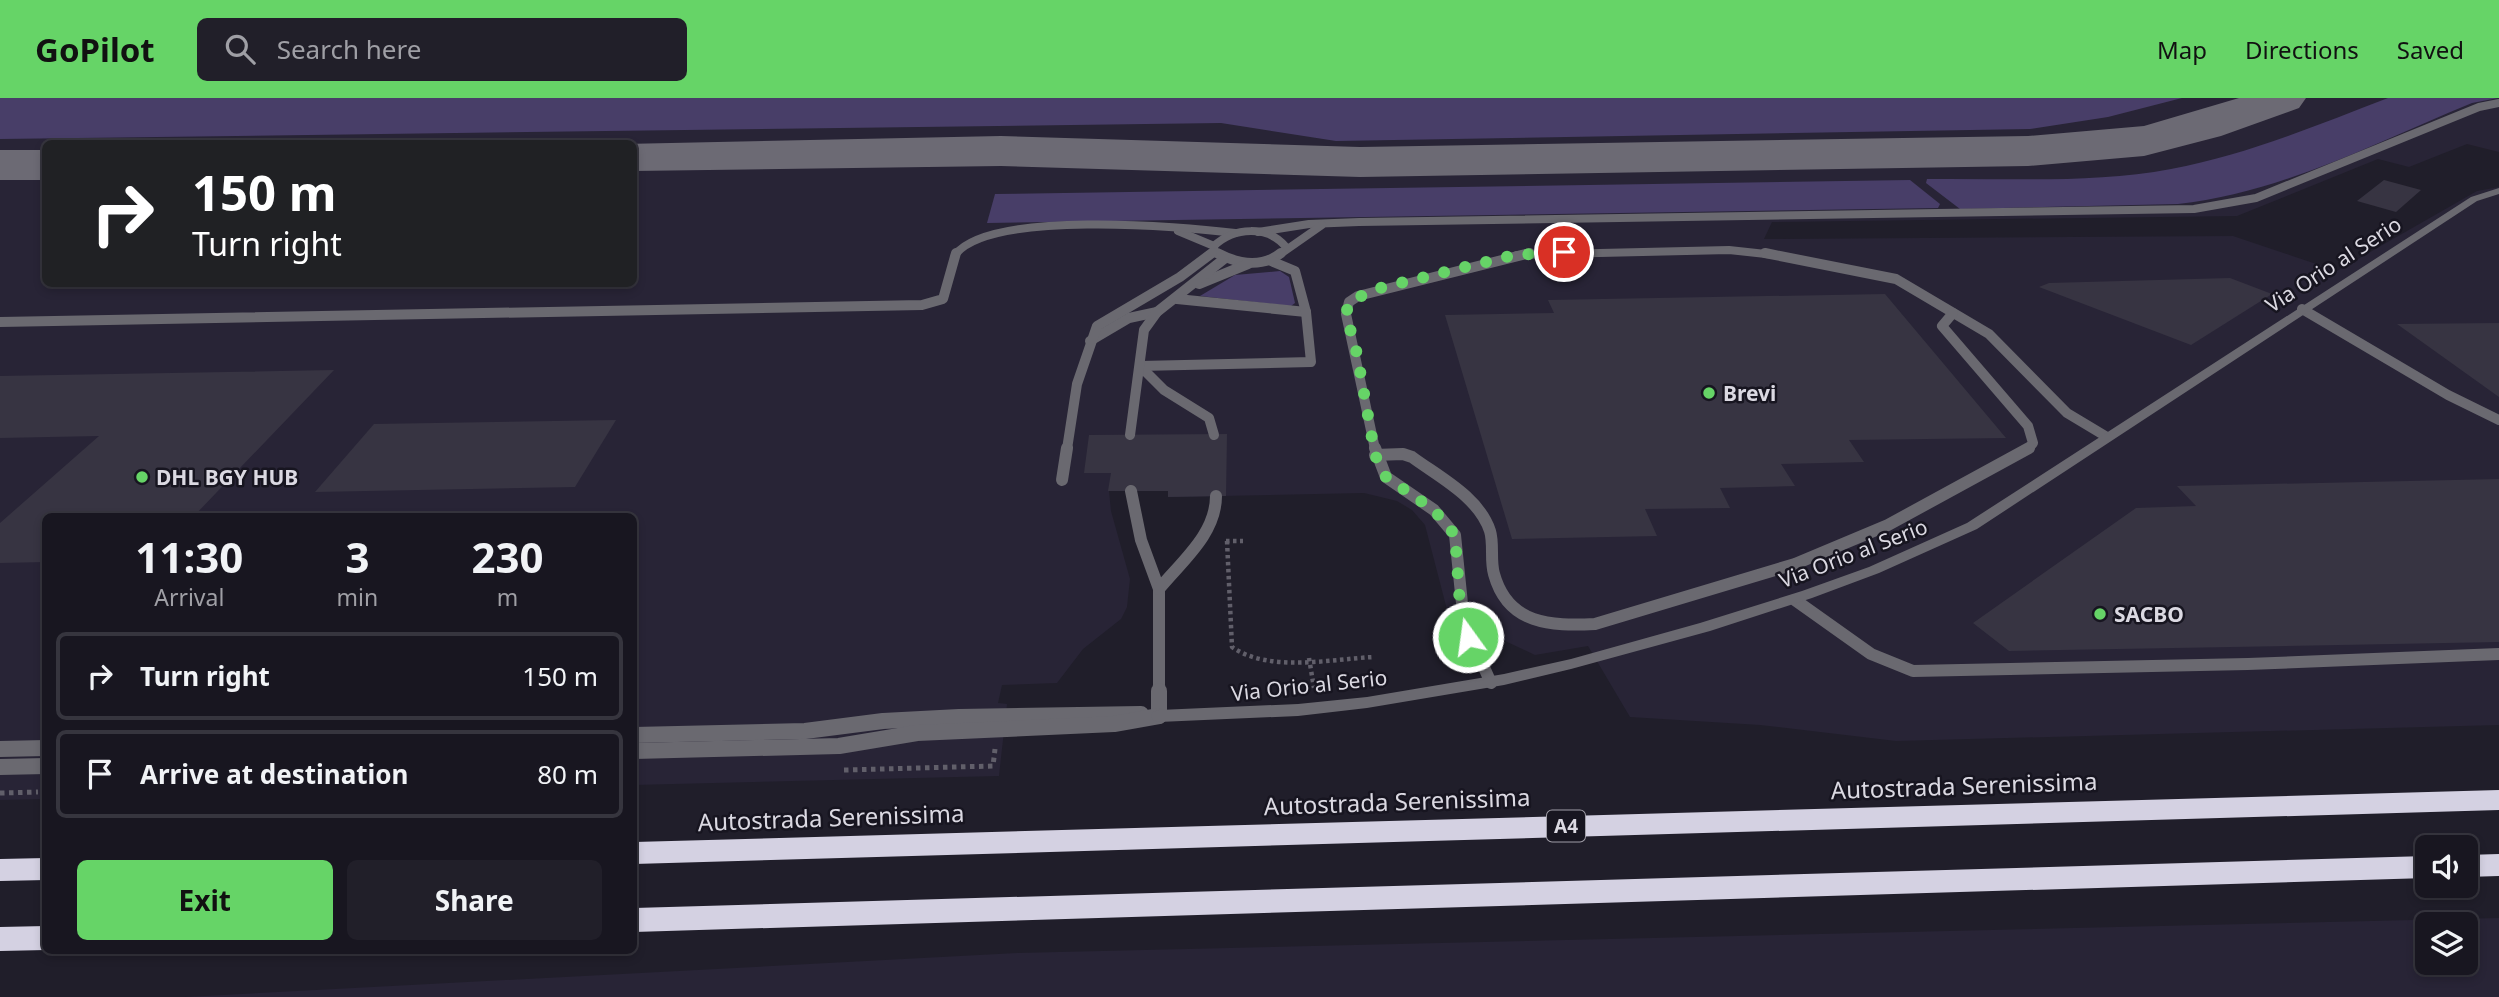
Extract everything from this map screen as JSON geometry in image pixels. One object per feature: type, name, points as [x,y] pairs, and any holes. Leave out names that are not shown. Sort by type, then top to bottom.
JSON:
[{"type":"highway","name":"Autostrada Serenissima","points":[[637,853],[2499,800]]},
{"type":"highway","points":[[2478,865],[2499,864]]},
{"type":"highway","points":[[637,920],[2415,867]]},
{"type":"highway","points":[[0,870],[42,869]]},
{"type":"highway","points":[[0,939],[42,937]]},
{"type":"street","name":"Via Orio al Serio","points":[[1159,716],[1219,716],[1319,707],[1491,683],[1654,642],[1795,600],[1924,550],[1972,526],[2474,199],[2499,191]]},
{"type":"lane","points":[[0,322],[922,305],[943,299],[952,260],[959,250],[978,237],[1013,228],[1142,226],[1203,228],[1235,233],[1325,223],[2194,209],[2256,198],[2479,107],[2499,103]]},
{"type":"lane","points":[[1195,285],[1248,264],[1280,257],[1286,247],[1325,223]]},
{"type":"lane","points":[[1171,229],[1214,248],[1224,259],[1248,264]]},
{"type":"lane","points":[[1258,232],[1278,238],[1286,247]]},
{"type":"lane","points":[[1062,480],[1077,384],[1097,326],[1172,282],[1235,233]]},
{"type":"lane","points":[[1491,683],[1464,624],[1455,535],[1434,510],[1386,477],[1375,455],[1357,354],[1346,314],[1349,302],[1376,289],[1514,255],[1729,250],[1767,253],[1896,279],[1989,334],[2067,413],[2107,437]]},
{"type":"lane","points":[[1130,435],[1144,330],[1157,313],[1224,259]]},
{"type":"lane","points":[[1140,366],[1311,362],[1306,312],[1295,271],[1271,261]]},
{"type":"lane","points":[[1177,299],[1306,312]]},
{"type":"lane","points":[[2302,309],[2328,321],[2462,405],[2499,420]]},
{"type":"lane","points":[[1090,341],[1129,318],[1157,313]]},
{"type":"lane","points":[[1375,455],[1403,454],[1412,457],[1469,499],[1490,531],[1494,575],[1513,608],[1526,618],[1555,625],[1595,624],[1795,564],[1888,525],[2027,450],[2033,443],[2028,426],[1942,326],[1953,313]]},
{"type":"lane","points":[[1140,366],[1164,390],[1209,418],[1214,435]]},
{"type":"lane","points":[[1131,491],[1141,540],[1159,589],[1159,716]]},
{"type":"lane","points":[[1159,589],[1210,528],[1216,514],[1216,496]]},
{"type":"lane","points":[[1795,600],[1871,654],[1913,671],[2248,664],[2286,660],[2499,654]]},
{"type":"lane","points":[[637,735],[805,731],[883,721],[959,717],[1120,713],[1159,716]]},
{"type":"lane","points":[[637,751],[839,746],[918,733],[1114,724],[1159,716]]},
{"type":"lane","points":[[0,749],[42,748]]},
{"type":"lane","points":[[0,767],[42,766]]},
{"type":"path","points":[[1218,540],[1243,541]]},
{"type":"path","points":[[1227,541],[1232,648],[1244,656],[1258,660],[1374,657]]},
{"type":"path","points":[[1309,658],[1314,688]]},
{"type":"path","points":[[0,793],[42,791]]},
{"type":"shaded area","points":[[0,98],[2499,98],[2499,152],[2467,144],[2409,167],[2378,159],[2237,216],[1772,222],[1764,239],[2233,236],[2337,271],[2477,191],[2499,187],[2499,725],[1896,741],[1760,725],[1630,717],[1588,646],[1535,655],[1505,641],[1484,625],[1451,625],[1425,525],[1412,510],[1397,501],[1364,493],[1168,497],[1168,491],[1109,491],[1111,511],[1130,579],[1127,607],[1121,619],[1083,649],[1057,683],[1002,685],[998,703],[1007,704],[999,776],[637,785],[637,513],[42,513],[42,799],[0,800]]},
{"type":"shaded area","points":[[0,98],[2182,98],[2108,117],[2030,129],[1336,141],[1221,123],[0,139]]},
{"type":"shaded area","points":[[2388,98],[2498,98],[2472,103],[2291,177],[2254,189],[2178,204],[1960,209],[1926,183],[1927,179],[2111,177],[2171,169],[2254,148]]},
{"type":"shaded area","points":[[1910,180],[1940,204],[1938,208],[987,223],[995,194]]},
{"type":"shaded area","points":[[1280,271],[1289,277],[1295,303],[1291,306],[1200,296],[1235,275]]},
{"type":"shaded area","points":[[2478,918],[2499,918],[2499,997],[185,997],[1017,953],[2415,920],[2415,975],[2478,975]]},
{"type":"building","points":[[2384,180],[2421,190],[2396,212],[2357,201]]},
{"type":"building","points":[[2230,278],[2272,294],[2191,345],[2039,287],[2049,283]]},
{"type":"building","points":[[1885,294],[2006,438],[1849,440],[1864,462],[1781,464],[1795,486],[1720,488],[1730,508],[1645,509],[1657,536],[1512,539],[1445,315],[1554,313],[1548,300]]},
{"type":"building","points":[[2499,323],[2499,397],[2397,324]]},
{"type":"building","name":"DHL BGY HUB","points":[[334,370],[197,513],[42,513],[42,562],[0,563],[0,523],[99,436],[0,438],[0,376]]},
{"type":"building","points":[[616,420],[575,487],[315,492],[374,424]]},
{"type":"building","points":[[1227,434],[1226,496],[1168,497],[1168,491],[1108,491],[1111,473],[1084,473],[1089,435]]},
{"type":"building","points":[[2499,479],[2499,642],[2009,651],[1973,623],[2136,508],[2196,506],[2177,486]]},
{"type":"taxiway","points":[[637,156],[1001,151],[1360,162],[2028,151],[2144,141],[2204,126],[2283,98]]},
{"type":"taxiway","points":[[0,165],[42,165]]},
{"type":"place","name":"Brevi","points":[[1709,393]]},
{"type":"place","name":"DHL BGY HUB","points":[[142,477]]},
{"type":"place","name":"SACBO","points":[[2100,614]]},
{"type":"route","points":[[1468,637],[1460,605],[1455,535],[1434,510],[1386,477],[1378,463],[1357,354],[1346,314],[1349,302],[1376,289],[1514,255],[1564,252]]}]
